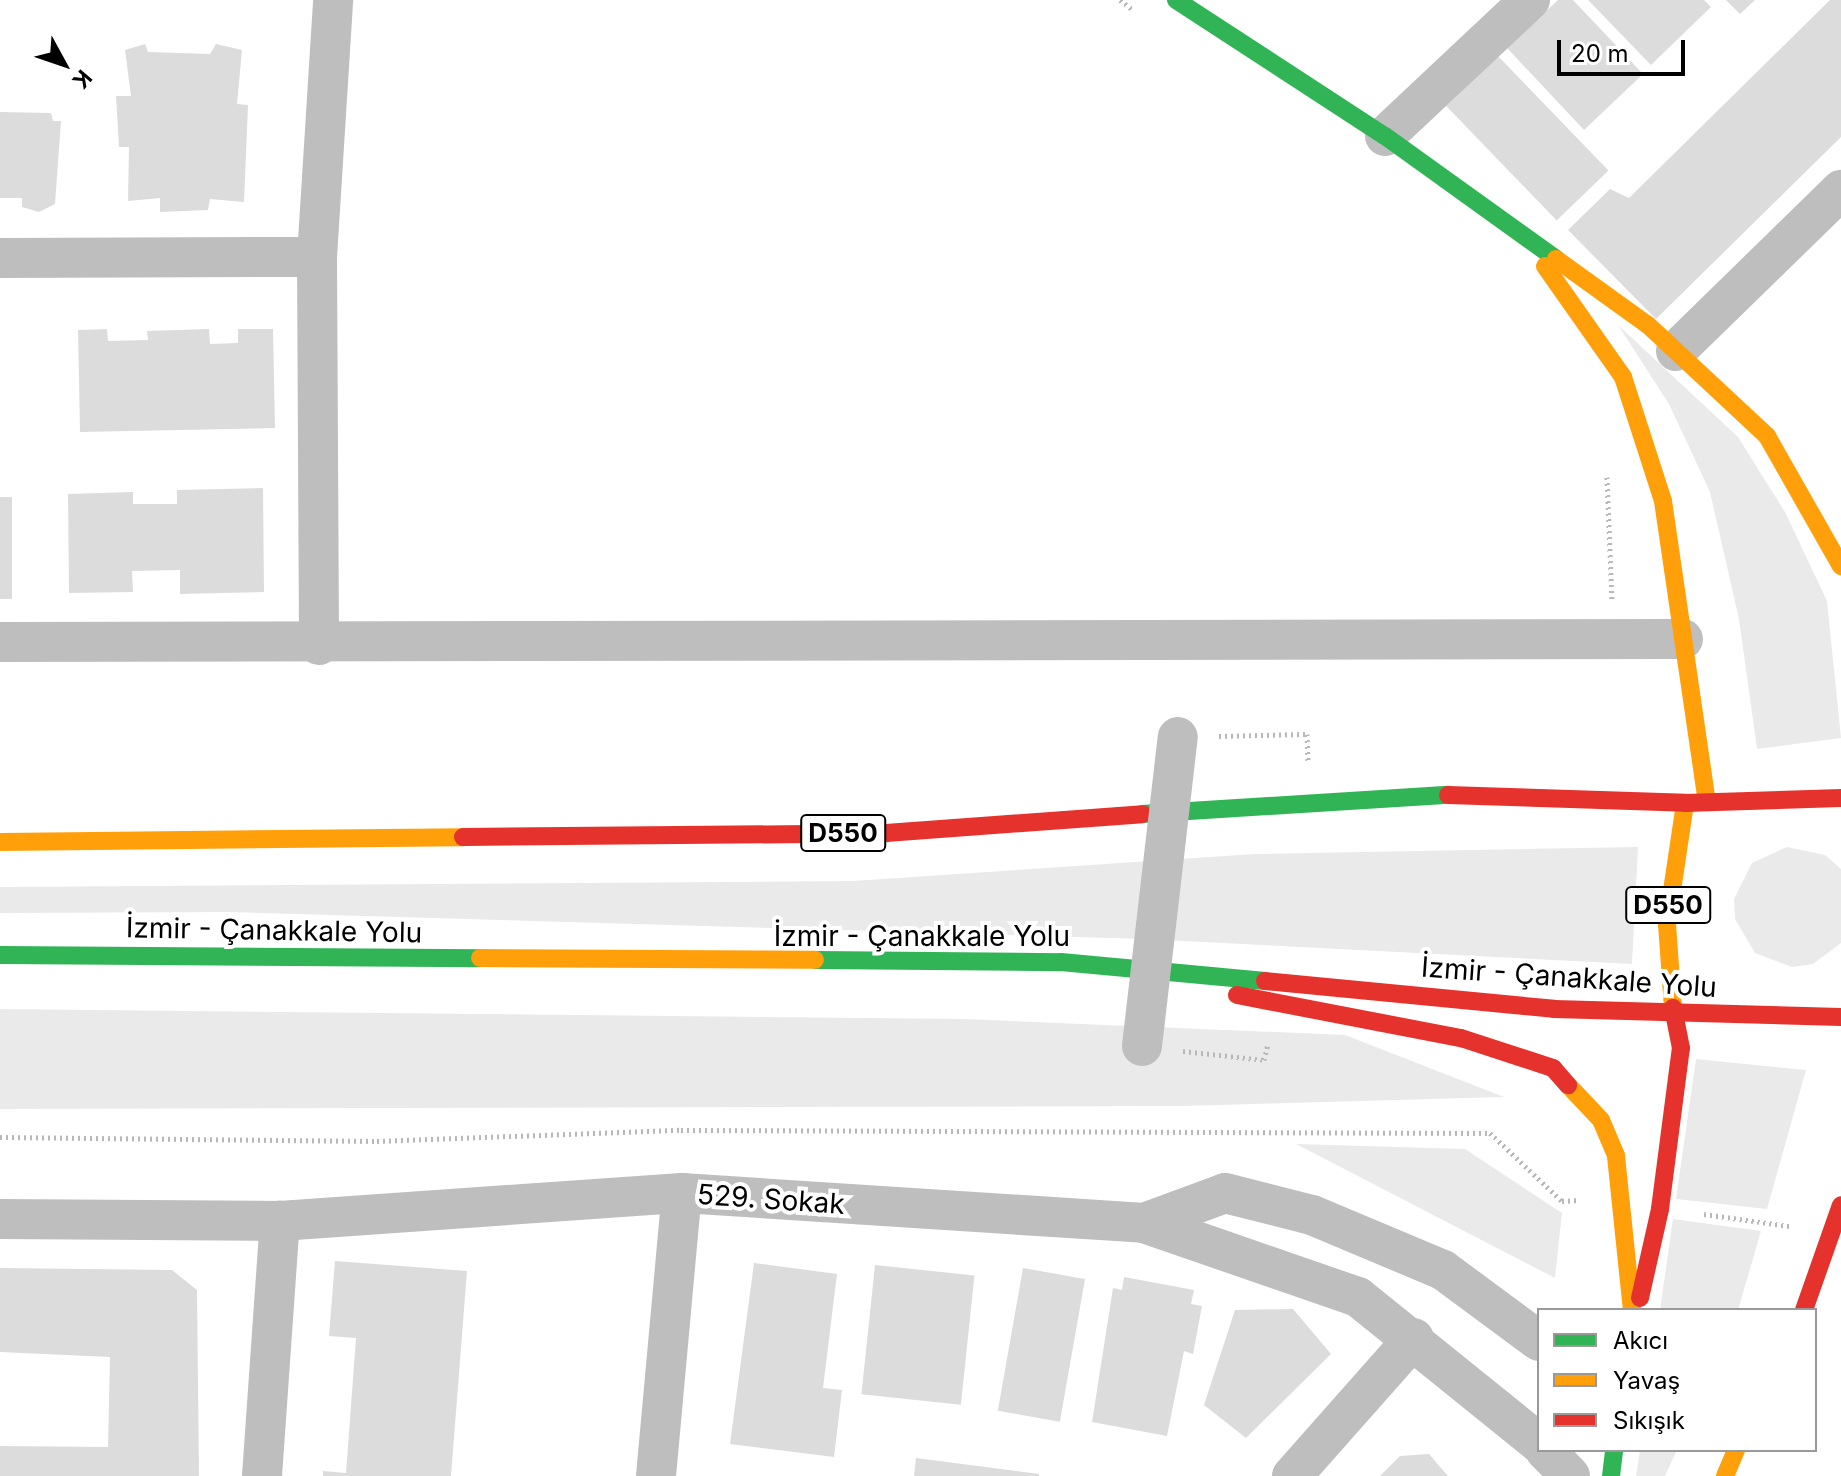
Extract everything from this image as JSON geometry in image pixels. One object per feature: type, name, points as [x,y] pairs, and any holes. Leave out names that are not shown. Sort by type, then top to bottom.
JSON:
[{"type":"main road","points":[[1176,0],[1385,136],[1676,351],[1767,436],[1841,566]]},
{"type":"main road","points":[[1385,136],[1555,274],[1623,377],[1663,501],[1707,802]]},
{"type":"main road","name":"D550","points":[[0,842],[886,833],[1415,794],[1685,803],[1841,798]]},
{"type":"main road","name":"D550","points":[[1673,1008],[1667,924],[1685,803]]},
{"type":"main road","name":"İzmir - Çanakkale Yolu","points":[[0,955],[1061,962],[1554,1009],[1673,1008],[1841,1017]]},
{"type":"main road","points":[[1061,962],[1461,1038],[1553,1068],[1601,1120],[1616,1156],[1635,1308]]},
{"type":"main road","points":[[1635,1308],[1660,1209],[1681,1048],[1673,1008]]},
{"type":"main road","points":[[1805,1308],[1841,1209]]},
{"type":"main road","points":[[1611,1476],[1614,1452]]},
{"type":"main road","points":[[1725,1476],[1735,1452]]},
{"type":"street","points":[[319,645],[317,257],[333,0]]},
{"type":"street","points":[[1385,136],[1530,0]]},
{"type":"street","points":[[1676,351],[1841,190]]},
{"type":"street","points":[[0,258],[317,257]]},
{"type":"street","points":[[0,642],[319,645],[1683,639]]},
{"type":"street","points":[[1142,1046],[1178,737]]},
{"type":"street","points":[[0,1219],[280,1221],[682,1193]]},
{"type":"street","name":"529. Sokak","points":[[656,1476],[682,1193],[1144,1223]]},
{"type":"street","points":[[1144,1223],[1225,1193],[1312,1215],[1443,1270],[1537,1340]]},
{"type":"street","points":[[262,1476],[280,1221]]},
{"type":"street","points":[[1144,1223],[1358,1297],[1414,1338],[1537,1441]]},
{"type":"street","points":[[1292,1476],[1414,1338]]},
{"type":"street","points":[[1547,1452],[1570,1476]]},
{"type":"path","points":[[1120,0],[1146,18]]},
{"type":"path","points":[[1606,466],[1613,639]]},
{"type":"path","points":[[1178,737],[1307,734]]},
{"type":"path","points":[[1142,1046],[1264,1060]]},
{"type":"path","points":[[0,1137],[377,1141],[681,1130],[1490,1133],[1562,1201]]},
{"type":"path","points":[[1692,1213],[1763,1222]]},
{"type":"shaded area","points":[[1618,325],[1738,437],[1785,512],[1827,601],[1841,738],[1757,749],[1739,619],[1710,492],[1669,404]]},
{"type":"shaded area","points":[[1638,847],[1632,964],[1145,939],[227,912],[0,913],[0,887],[853,881],[1255,854]]},
{"type":"shaded area","points":[[1787,847],[1825,855],[1841,869],[1841,943],[1813,964],[1792,967],[1755,953],[1735,919],[1734,899],[1752,863]]},
{"type":"shaded area","points":[[0,1009],[964,1019],[1345,1035],[1504,1097],[1182,1106],[0,1109]]},
{"type":"shaded area","points":[[1696,1059],[1806,1070],[1767,1209],[1676,1199]]},
{"type":"shaded area","points":[[1296,1144],[1465,1149],[1562,1213],[1555,1278]]},
{"type":"shaded area","points":[[1673,1219],[1761,1231],[1739,1308],[1660,1308]]},
{"type":"shaded area","points":[[1640,1452],[1676,1452],[1665,1476],[1636,1476]]},
{"type":"building","points":[[1558,0],[1573,0],[1643,74],[1584,130],[1507,48]]},
{"type":"building","points":[[1588,0],[1704,0],[1711,7],[1651,65]]},
{"type":"building","points":[[1726,0],[1755,0],[1740,14]]},
{"type":"building","points":[[1830,0],[1841,0],[1841,137],[1656,319],[1568,230],[1610,189],[1629,198]]},
{"type":"building","points":[[145,44],[148,52],[210,54],[216,44],[242,50],[237,104],[248,105],[244,202],[210,199],[208,210],[160,212],[160,198],[128,201],[129,147],[119,147],[116,96],[131,96],[125,50]]},
{"type":"building","points":[[1498,56],[1608,170],[1557,220],[1446,106]]},
{"type":"building","points":[[0,112],[51,113],[53,121],[61,121],[55,204],[39,212],[22,207],[22,198],[0,198]]},
{"type":"building","points":[[107,329],[108,341],[148,340],[147,331],[209,329],[210,344],[238,343],[238,329],[273,329],[275,428],[80,432],[78,330]]},
{"type":"building","points":[[263,488],[264,592],[180,594],[180,570],[132,571],[133,592],[69,593],[68,494],[133,492],[133,504],[177,504],[177,490]]},
{"type":"building","points":[[0,497],[12,497],[12,599],[0,599]]},
{"type":"building","points":[[335,1261],[467,1271],[451,1476],[323,1476],[323,1471],[346,1473],[356,1338],[329,1336]]},
{"type":"building","points":[[754,1263],[837,1274],[823,1388],[842,1390],[834,1457],[730,1444]]},
{"type":"building","points":[[875,1265],[974,1275],[961,1405],[861,1394]]},
{"type":"building","points":[[0,1268],[172,1270],[197,1290],[199,1476],[0,1476],[0,1446],[108,1447],[110,1357],[0,1352]]},
{"type":"building","points":[[1023,1268],[1085,1279],[1060,1422],[998,1411]]},
{"type":"building","points":[[1124,1277],[1194,1290],[1191,1304],[1202,1306],[1193,1354],[1184,1351],[1167,1436],[1092,1422],[1113,1288],[1122,1290]]},
{"type":"building","points":[[1293,1309],[1331,1354],[1246,1438],[1204,1405],[1235,1310]]},
{"type":"building","points":[[1429,1454],[1448,1476],[1380,1476],[1400,1456]]},
{"type":"building","points":[[916,1458],[1039,1474],[1039,1476],[914,1476]]},
{"type":"traffic: fast","points":[[1176,0],[1385,136],[1556,259]]},
{"type":"traffic: fast","points":[[1142,814],[1448,795]]},
{"type":"traffic: fast","points":[[0,955],[480,958]]},
{"type":"traffic: fast","points":[[815,960],[1061,962],[1265,981]]},
{"type":"traffic: fast","points":[[1611,1476],[1614,1452]]},
{"type":"traffic: slow","points":[[1556,259],[1648,325],[1767,436],[1841,566]]},
{"type":"traffic: slow","points":[[1545,266],[1623,377],[1663,501],[1707,802]]},
{"type":"traffic: slow","points":[[1673,1008],[1667,924],[1685,803]]},
{"type":"traffic: slow","points":[[0,842],[463,837]]},
{"type":"traffic: slow","points":[[480,958],[815,960]]},
{"type":"traffic: slow","points":[[1568,1085],[1601,1120],[1616,1156],[1632,1308]]},
{"type":"traffic: slow","points":[[1725,1476],[1735,1452]]},
{"type":"traffic: jam","points":[[1448,795],[1685,803],[1841,798]]},
{"type":"traffic: jam","points":[[463,837],[886,833],[1142,814]]},
{"type":"traffic: jam","points":[[1265,981],[1554,1009],[1841,1017]]},
{"type":"traffic: jam","points":[[1237,995],[1461,1038],[1553,1068],[1568,1085]]},
{"type":"traffic: jam","points":[[1640,1298],[1660,1209],[1681,1048],[1673,1008]]},
{"type":"traffic: jam","points":[[1805,1308],[1841,1205]]}]
